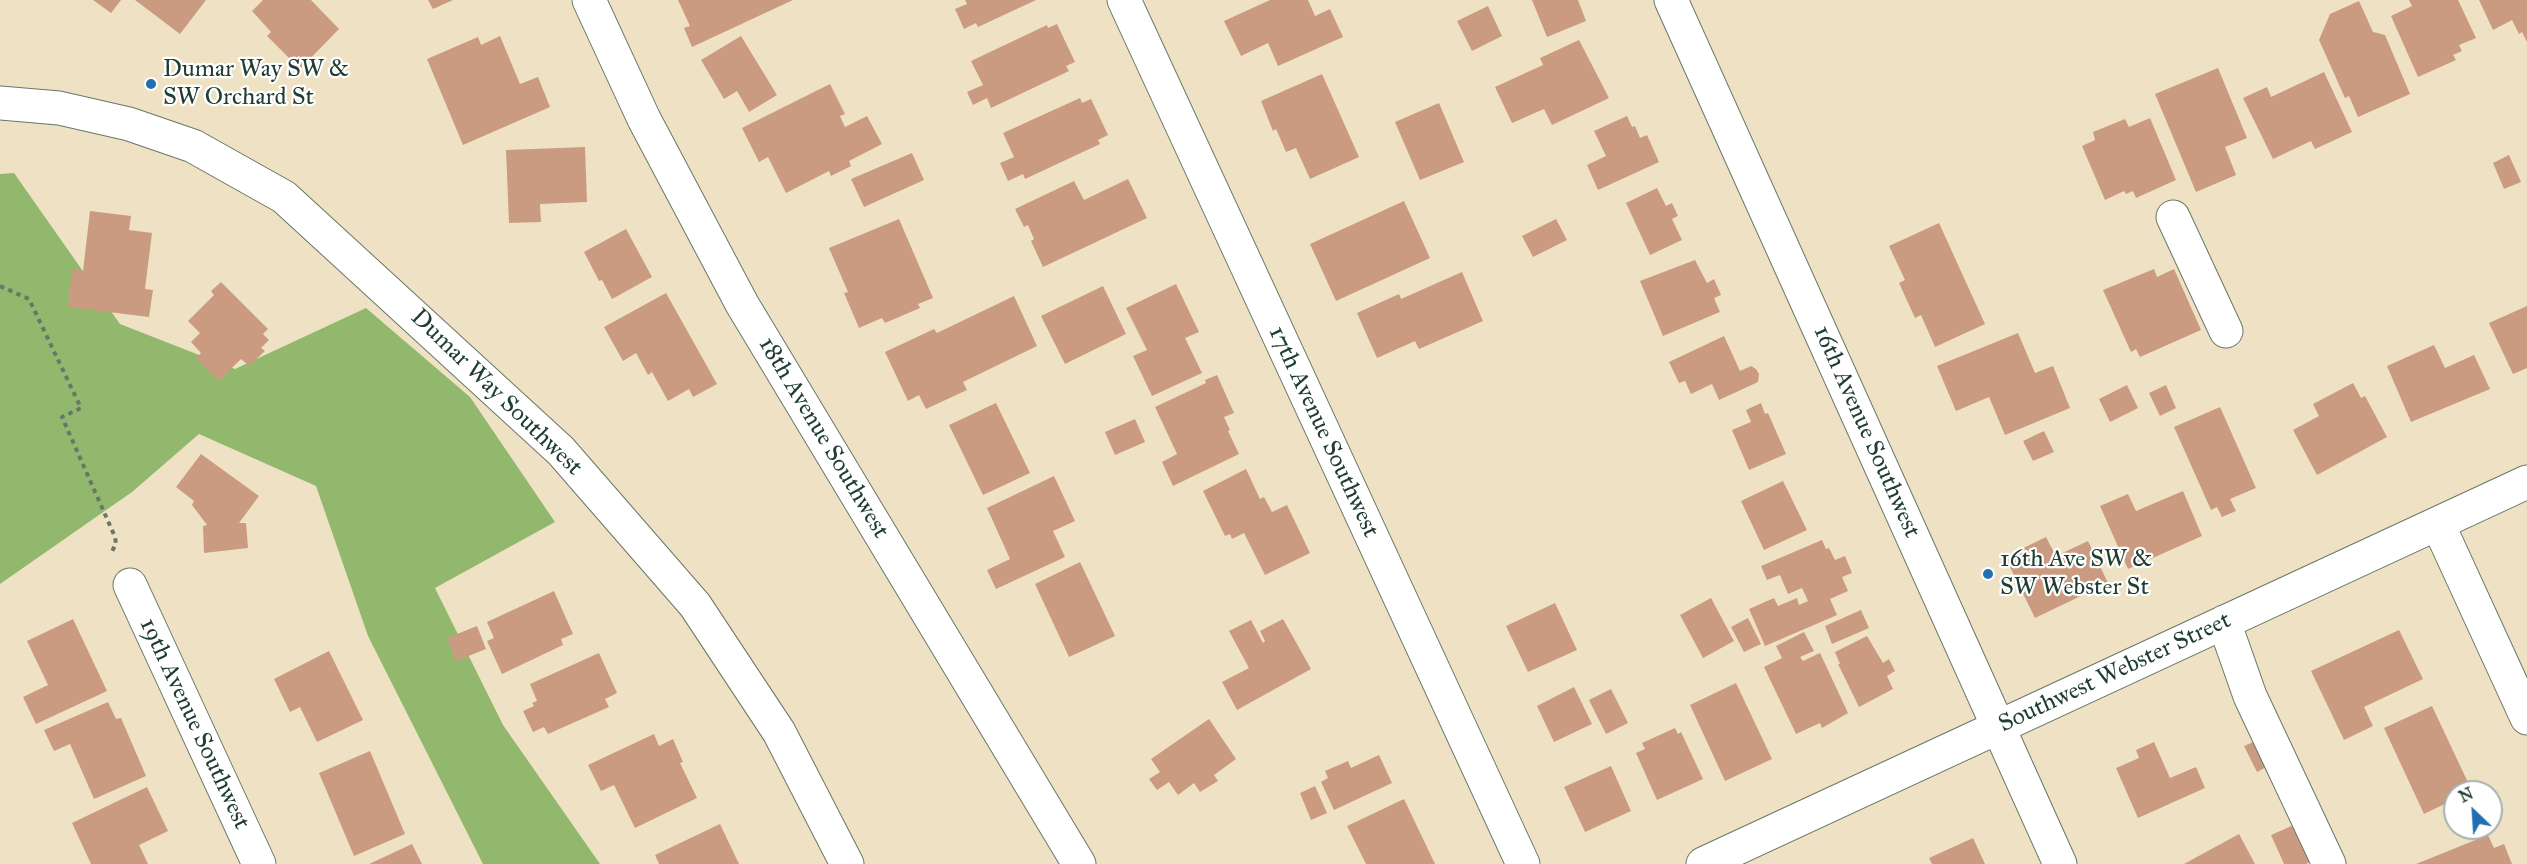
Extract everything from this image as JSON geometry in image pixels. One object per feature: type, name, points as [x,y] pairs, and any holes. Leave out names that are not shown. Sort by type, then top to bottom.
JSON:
[{"type":"street","name":"18th Avenue Southwest","points":[[589,0],[644,119],[742,304],[1079,864]]},
{"type":"street","name":"17th Avenue Southwest","points":[[1124,0],[1523,864]]},
{"type":"street","name":"16th Avenue Southwest","points":[[1671,0],[2060,864]]},
{"type":"street","name":"Dumar Way Southwest","points":[[0,103],[59,108],[129,124],[183,143],[284,197],[293,205],[561,451],[695,605],[779,732],[847,864]]},
{"type":"street","points":[[2173,217],[2226,331]]},
{"type":"street","name":"Southwest Webster Street","points":[[1703,864],[2527,482]]},
{"type":"street","points":[[2438,524],[2527,718]]},
{"type":"street","name":"19th Avenue Southwest","points":[[130,585],[259,864]]},
{"type":"street","points":[[2224,622],[2250,696],[2329,864]]},
{"type":"path","points":[[0,286],[29,299],[81,408],[62,417],[106,516]]},
{"type":"green space","points":[[14,173],[120,324],[235,369],[366,308],[470,397],[555,522],[435,588],[503,725],[600,864],[483,864],[368,636],[316,486],[199,434],[132,492],[0,584],[0,174]]},
{"type":"building","points":[[93,0],[121,0],[111,13]]},
{"type":"building","points":[[135,0],[206,0],[180,34]]},
{"type":"building","points":[[263,0],[311,0],[339,29],[300,69],[267,36],[271,32],[252,11]]},
{"type":"building","points":[[428,0],[453,0],[433,9]]},
{"type":"building","points":[[678,0],[793,0],[692,47],[684,28],[690,26]]},
{"type":"building","points":[[965,0],[1036,0],[978,27],[976,23],[964,29],[955,9],[967,4]]},
{"type":"building","points":[[1270,0],[1308,0],[1315,16],[1330,9],[1343,37],[1278,66],[1268,43],[1241,56],[1224,21]]},
{"type":"building","points":[[1532,0],[1578,0],[1586,21],[1547,37]]},
{"type":"building","points":[[2409,0],[2458,0],[2476,38],[2459,45],[2462,51],[2453,55],[2456,60],[2418,77],[2391,16],[2412,6]]},
{"type":"building","points":[[2479,0],[2527,0],[2527,42],[2522,32],[2519,34],[2512,20],[2493,30]]},
{"type":"building","points":[[2359,1],[2373,32],[2385,35],[2410,94],[2358,117],[2349,96],[2345,98],[2319,40],[2330,14]]},
{"type":"building","points":[[1488,6],[1502,36],[1472,51],[1457,21]]},
{"type":"building","points":[[1057,24],[1075,62],[1066,66],[1069,71],[991,108],[987,98],[973,105],[967,92],[983,85],[971,61],[1047,25],[1048,28]]},
{"type":"building","points":[[500,36],[520,84],[538,77],[550,107],[463,145],[427,59],[478,37],[481,45]]},
{"type":"building","points":[[741,36],[777,95],[749,112],[737,91],[724,99],[701,60]]},
{"type":"building","points":[[1579,40],[1609,98],[1552,125],[1544,109],[1512,123],[1495,87],[1543,65],[1540,58]]},
{"type":"building","points":[[2218,68],[2247,138],[2225,147],[2236,175],[2196,192],[2155,94]]},
{"type":"building","points":[[2324,72],[2352,132],[2315,149],[2311,141],[2273,159],[2243,98],[2267,87],[2271,97]]},
{"type":"building","points":[[1322,74],[1359,157],[1310,179],[1296,148],[1286,152],[1276,129],[1273,131],[1261,101]]},
{"type":"building","points":[[830,84],[845,114],[840,116],[845,127],[867,116],[882,144],[849,161],[851,166],[831,176],[829,171],[786,193],[768,157],[759,162],[742,128]]},
{"type":"building","points":[[1080,98],[1082,103],[1091,99],[1108,135],[1098,140],[1100,144],[1025,179],[1023,174],[1008,181],[1000,163],[1014,157],[1003,133]]},
{"type":"building","points":[[1439,103],[1464,162],[1420,180],[1395,122]]},
{"type":"building","points":[[1627,116],[1632,127],[1635,126],[1640,138],[1647,135],[1659,162],[1598,190],[1587,165],[1606,156],[1594,131]]},
{"type":"building","points":[[2150,118],[2176,180],[2136,198],[2133,191],[2126,194],[2124,191],[2105,200],[2082,146],[2095,140],[2093,132],[2125,119],[2129,127]]},
{"type":"building","points":[[585,147],[587,202],[540,204],[541,222],[509,223],[506,150]]},
{"type":"building","points":[[912,153],[924,180],[864,207],[851,179]]},
{"type":"building","points":[[2509,155],[2521,182],[2504,189],[2493,163]]},
{"type":"building","points":[[1128,179],[1147,218],[1043,267],[1031,241],[1034,239],[1028,225],[1024,227],[1015,209],[1074,181],[1084,200]]},
{"type":"building","points":[[1657,188],[1666,206],[1672,203],[1678,216],[1672,219],[1682,240],[1650,255],[1626,203]]},
{"type":"building","points":[[1404,201],[1430,258],[1336,301],[1310,244]]},
{"type":"building","points":[[90,211],[131,216],[129,230],[152,233],[145,289],[153,290],[149,317],[68,307],[72,269],[83,271]]},
{"type":"building","points":[[899,219],[933,298],[918,304],[920,308],[885,323],[882,318],[859,328],[844,293],[848,292],[829,248]]},
{"type":"building","points":[[1556,219],[1567,240],[1533,257],[1522,236]]},
{"type":"building","points":[[1939,223],[1985,324],[1935,347],[1921,315],[1915,318],[1899,283],[1905,280],[1889,246]]},
{"type":"building","points":[[626,229],[652,277],[612,299],[602,280],[599,281],[584,252]]},
{"type":"building","points":[[1695,260],[1707,283],[1714,279],[1721,295],[1714,298],[1720,312],[1663,336],[1640,281]]},
{"type":"building","points":[[2154,269],[2157,277],[2174,269],[2201,330],[2140,357],[2136,349],[2131,352],[2103,290]]},
{"type":"building","points":[[1462,272],[1483,321],[1419,349],[1415,341],[1377,358],[1357,313],[1399,294],[1401,299]]},
{"type":"building","points":[[221,282],[268,329],[263,334],[269,340],[261,348],[265,351],[249,366],[241,359],[219,381],[196,358],[201,353],[191,342],[200,333],[188,321],[214,295],[211,291]]},
{"type":"building","points":[[1176,284],[1199,332],[1185,338],[1202,373],[1152,396],[1133,356],[1147,350],[1126,308]]},
{"type":"building","points":[[1103,286],[1126,334],[1065,364],[1041,316]]},
{"type":"building","points":[[666,293],[717,384],[693,397],[689,389],[668,401],[652,372],[648,375],[636,353],[623,361],[604,327]]},
{"type":"building","points":[[1014,296],[1037,346],[963,382],[967,390],[926,409],[919,395],[908,401],[885,352],[934,329],[937,333]]},
{"type":"building","points":[[2527,306],[2527,368],[2513,374],[2489,323]]},
{"type":"building","points":[[2018,333],[2035,373],[2053,366],[2070,408],[2005,435],[1989,397],[1956,411],[1937,366]]},
{"type":"building","points":[[1724,336],[1740,371],[1751,366],[1756,369],[1759,374],[1758,382],[1719,400],[1712,384],[1691,394],[1685,381],[1679,383],[1669,362]]},
{"type":"building","points":[[2434,345],[2445,368],[2474,355],[2490,389],[2411,422],[2387,366]]},
{"type":"building","points":[[1217,375],[1234,413],[1224,417],[1239,454],[1173,486],[1162,462],[1177,454],[1155,407],[1206,383],[1205,380]]},
{"type":"building","points":[[2353,383],[2361,398],[2365,396],[2387,437],[2317,475],[2293,430],[2319,416],[2313,404]]},
{"type":"building","points":[[2127,385],[2138,408],[2110,422],[2099,399]]},
{"type":"building","points":[[2166,385],[2176,408],[2160,416],[2149,393]]},
{"type":"building","points":[[996,403],[1030,473],[983,495],[949,425]]},
{"type":"building","points":[[1761,403],[1765,414],[1768,413],[1786,454],[1749,470],[1732,430],[1751,422],[1746,410]]},
{"type":"building","points":[[2220,407],[2256,488],[2230,499],[2236,511],[2222,517],[2217,507],[2211,510],[2174,427]]},
{"type":"building","points":[[1135,419],[1145,442],[1115,455],[1105,432]]},
{"type":"building","points":[[2044,431],[2054,452],[2033,461],[2023,441]]},
{"type":"building","points":[[201,454],[259,496],[239,523],[246,523],[248,548],[204,553],[203,526],[207,525],[192,505],[194,501],[176,487]]},
{"type":"building","points":[[1246,469],[1260,499],[1264,497],[1272,512],[1287,505],[1310,553],[1265,575],[1244,533],[1232,539],[1230,534],[1225,536],[1203,491]]},
{"type":"building","points":[[1054,476],[1075,521],[1053,531],[1065,557],[996,589],[987,570],[1010,559],[987,508]]},
{"type":"building","points":[[1783,481],[1807,530],[1764,550],[1741,501]]},
{"type":"building","points":[[2183,491],[2202,536],[2128,569],[2100,506],[2128,494],[2136,511]]},
{"type":"building","points":[[2046,537],[2056,556],[2088,541],[2108,583],[2035,618],[2005,557]]},
{"type":"building","points":[[1822,540],[1835,560],[1845,556],[1852,573],[1842,577],[1848,591],[1830,599],[1837,615],[1765,646],[1749,609],[1774,598],[1778,606],[1797,598],[1799,605],[1808,601],[1802,588],[1788,594],[1780,575],[1767,580],[1761,566]]},
{"type":"building","points":[[1080,562],[1115,636],[1069,657],[1035,584]]},
{"type":"building","points":[[554,591],[573,634],[561,639],[563,645],[502,674],[487,641],[494,638],[487,622]]},
{"type":"building","points":[[1711,598],[1734,641],[1703,658],[1680,615]]},
{"type":"building","points":[[1555,603],[1577,650],[1528,672],[1506,626]]},
{"type":"building","points":[[1861,610],[1869,628],[1832,644],[1825,626]]},
{"type":"building","points":[[1748,618],[1761,644],[1744,652],[1731,627]]},
{"type":"building","points":[[73,619],[107,691],[36,724],[23,697],[48,685],[27,641]]},
{"type":"building","points":[[1283,619],[1311,669],[1237,710],[1222,682],[1249,668],[1229,631],[1251,620],[1263,643],[1265,641],[1260,631]]},
{"type":"building","points":[[477,626],[486,649],[456,661],[447,638]]},
{"type":"building","points":[[2399,630],[2423,679],[2364,707],[2373,726],[2344,740],[2311,671]]},
{"type":"building","points":[[1804,632],[1814,651],[1800,657],[1803,661],[1820,653],[1848,713],[1822,728],[1820,723],[1796,734],[1764,667],[1782,658],[1776,646]]},
{"type":"building","points":[[1867,636],[1883,663],[1889,659],[1895,671],[1887,676],[1893,689],[1859,707],[1838,664],[1840,664],[1835,652]]},
{"type":"building","points":[[329,651],[363,720],[317,742],[300,707],[290,712],[274,679]]},
{"type":"building","points":[[599,653],[617,693],[605,699],[609,707],[548,734],[544,727],[533,732],[523,711],[534,706],[532,703],[537,701],[530,684]]},
{"type":"building","points":[[1736,683],[1772,759],[1725,781],[1690,705]]},
{"type":"building","points":[[1574,687],[1592,724],[1554,742],[1537,706]]},
{"type":"building","points":[[1611,689],[1628,723],[1606,734],[1589,700]]},
{"type":"building","points":[[108,702],[116,719],[121,718],[146,776],[94,799],[70,744],[54,751],[44,730]]},
{"type":"building","points":[[2432,706],[2467,780],[2443,780],[2443,805],[2424,814],[2384,728]]},
{"type":"building","points":[[1209,719],[1236,759],[1214,775],[1218,781],[1200,792],[1194,783],[1178,795],[1169,782],[1157,790],[1149,779],[1160,772],[1151,759]]},
{"type":"building","points":[[1675,728],[1678,734],[1681,732],[1703,779],[1657,800],[1636,753],[1645,749],[1642,743]]},
{"type":"building","points":[[654,734],[659,746],[673,739],[683,762],[680,763],[697,798],[635,828],[614,785],[601,791],[588,765]]},
{"type":"building","points":[[2260,739],[2272,764],[2257,772],[2244,746]]},
{"type":"building","points":[[2154,742],[2170,778],[2196,767],[2205,788],[2138,818],[2116,768],[2139,758],[2136,750]]},
{"type":"building","points":[[370,751],[405,834],[354,856],[319,773]]},
{"type":"building","points":[[1379,755],[1392,783],[1334,810],[1321,782],[1328,778],[1325,771],[1348,761],[1351,768]]},
{"type":"building","points":[[1611,766],[1631,811],[1585,832],[1564,787]]},
{"type":"building","points":[[1315,786],[1327,813],[1311,820],[1300,793]]},
{"type":"building","points":[[147,787],[168,831],[139,845],[148,864],[91,864],[72,823]]},
{"type":"building","points":[[1404,799],[1435,864],[1366,864],[1347,826]]},
{"type":"building","points":[[720,824],[739,864],[659,864],[655,855]]},
{"type":"building","points":[[2296,824],[2313,860],[2306,864],[2284,864],[2271,835]]},
{"type":"building","points":[[2239,834],[2255,864],[2184,864]]},
{"type":"building","points":[[1973,838],[1985,864],[1932,864],[1929,858]]},
{"type":"building","points":[[2476,840],[2490,840],[2494,848],[2504,844],[2512,864],[2416,864]]},
{"type":"building","points":[[412,844],[422,864],[369,864]]},
{"type":"place","name":"Dumar Way SW & SW Orchard St","points":[[151,84]]},
{"type":"place","name":"16th Ave SW & SW Webster St","points":[[1988,574]]}]
